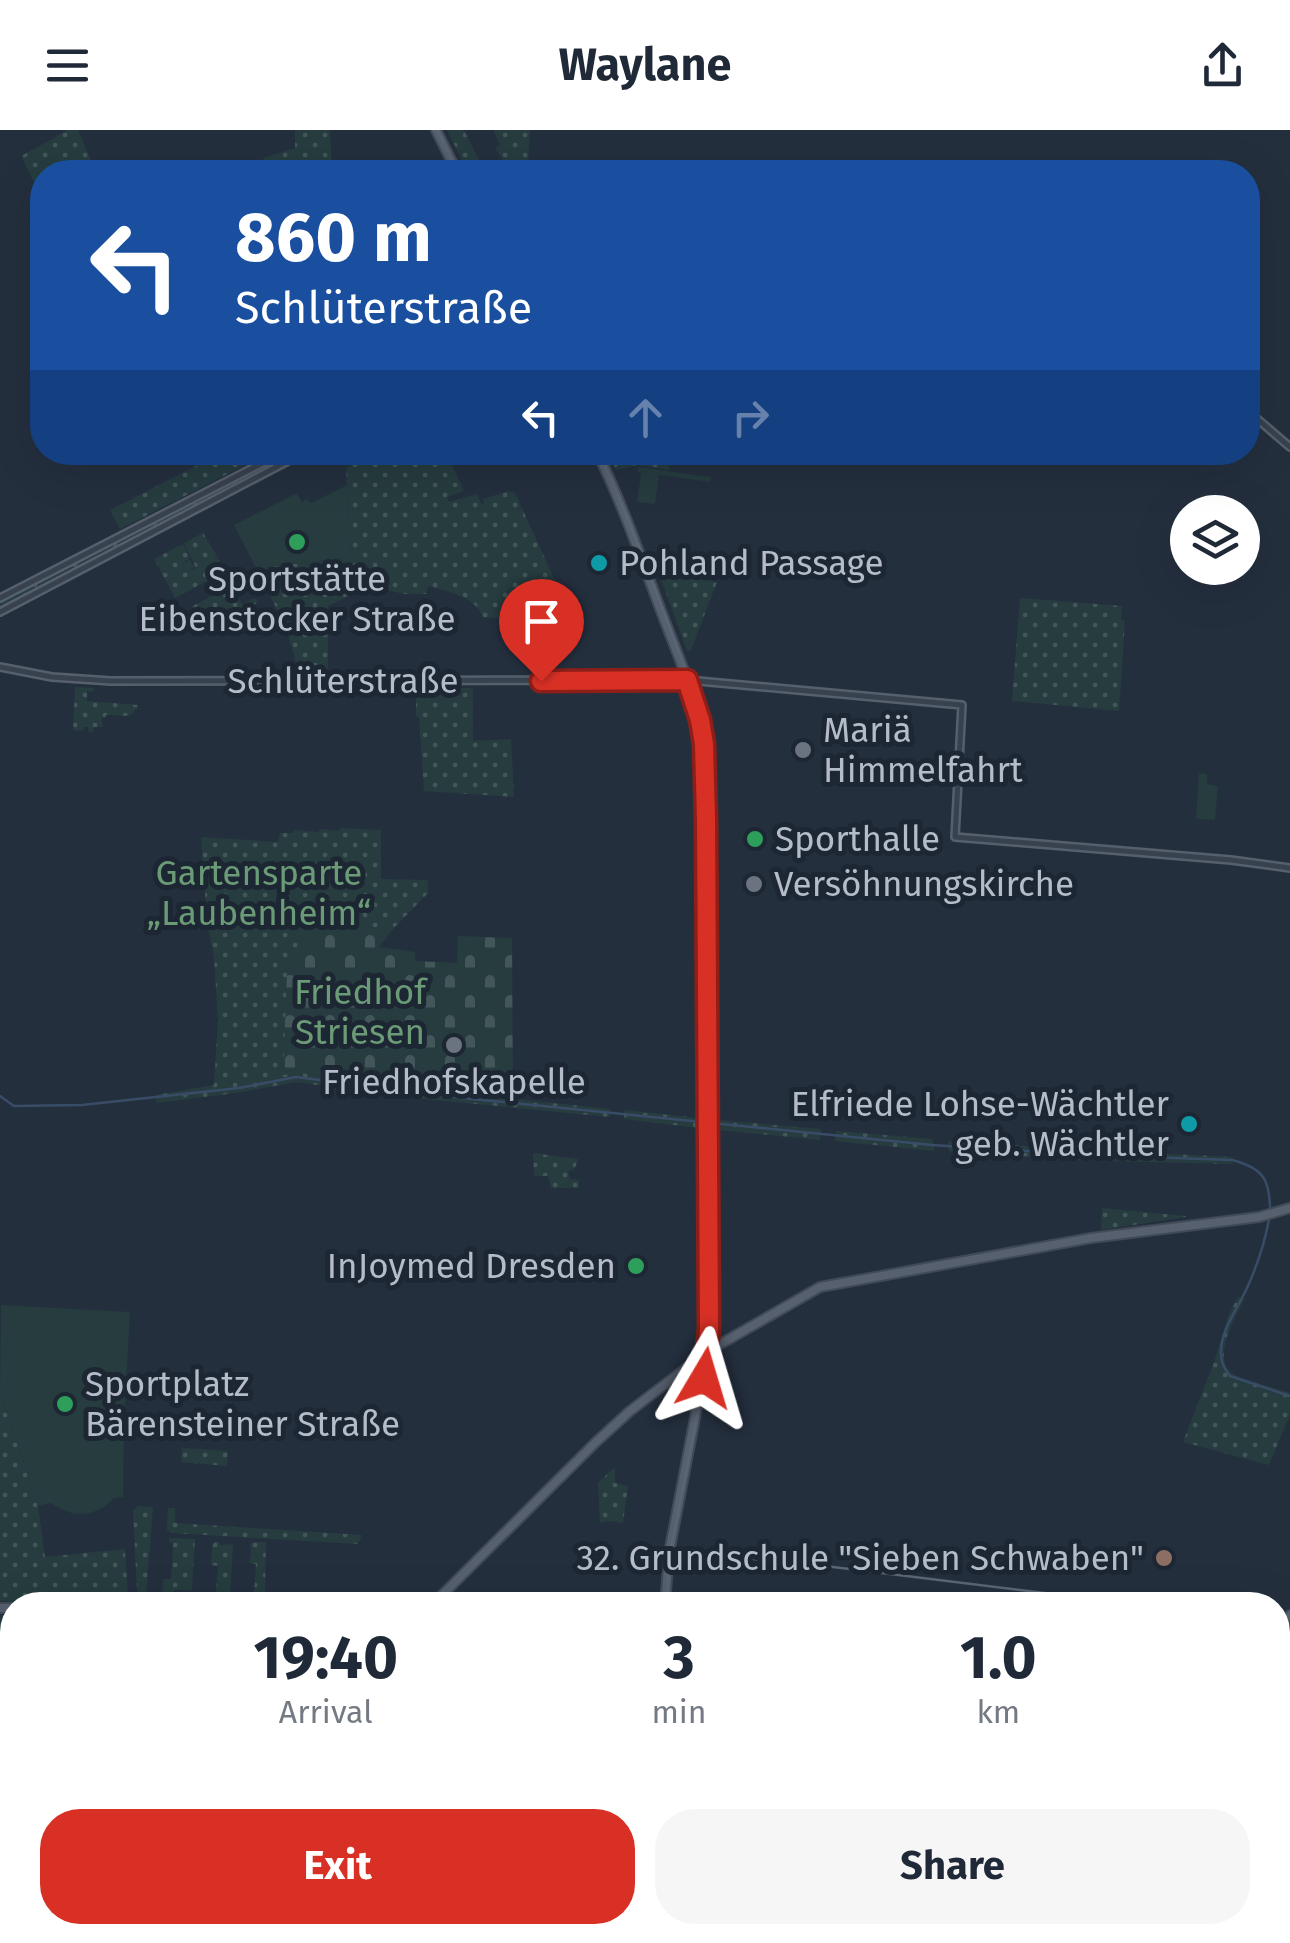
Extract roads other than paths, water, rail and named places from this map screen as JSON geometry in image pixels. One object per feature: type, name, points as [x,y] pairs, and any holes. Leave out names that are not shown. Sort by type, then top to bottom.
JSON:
[{"type":"main road","points":[[436,130],[451,160]]},
{"type":"main road","points":[[602,465],[621,504],[687,680],[700,720],[704,756],[708,1352],[669,1553],[666,1592]]},
{"type":"main road","points":[[445,1592],[630,1411],[708,1352],[825,1284],[1290,1208]]},
{"type":"main road","points":[[679,1374],[702,1390]]},
{"type":"street","points":[[1260,421],[1290,446]]},
{"type":"street","points":[[0,598],[257,465]]},
{"type":"street","points":[[0,612],[281,465]]},
{"type":"street","name":"Schlüterstraße","points":[[0,667],[52,677],[111,681],[687,680],[962,704],[955,837],[1260,862],[1290,868]]},
{"type":"waterway","points":[[0,1096],[14,1106],[82,1105],[239,1088],[296,1077],[462,1098],[932,1145],[1232,1160],[1263,1176],[1270,1211]]},
{"type":"waterway","points":[[1269,1219],[1254,1271],[1223,1337],[1221,1357],[1230,1376],[1290,1396]]},
{"type":"tram line","points":[[437,130],[452,160]]},
{"type":"tram line","points":[[604,465],[686,672],[697,705],[706,756],[710,1350],[670,1553],[667,1592]]},
{"type":"tram line","points":[[666,1568],[676,1556],[691,1553],[1036,1592]]},
{"type":"place","name":"Sportstätte Eibenstocker Straße","points":[[297,542]]},
{"type":"place","name":"Pohland Passage","points":[[599,563]]},
{"type":"place","name":"Mariä Himmelfahrt","points":[[803,750]]},
{"type":"place","name":"Sporthalle","points":[[755,839]]},
{"type":"place","name":"Versöhnungskirche","points":[[754,884]]},
{"type":"place","name":"Friedhofskapelle","points":[[454,1045]]},
{"type":"place","name":"Elfriede Lohse-Wächtler geb. Wächtler","points":[[1189,1124]]},
{"type":"place","name":"InJoymed Dresden","points":[[636,1266]]},
{"type":"place","name":"Sportplatz Bärensteiner Straße","points":[[65,1404]]},
{"type":"place","name":"32. Grundschule \"Sieben Schwaben\"","points":[[1164,1558]]},
{"type":"park label","name":"Gartensparte „Laubenheim“","points":[[259,893]]},
{"type":"park label","name":"Friedhof Striesen","points":[[360,1012]]}]
